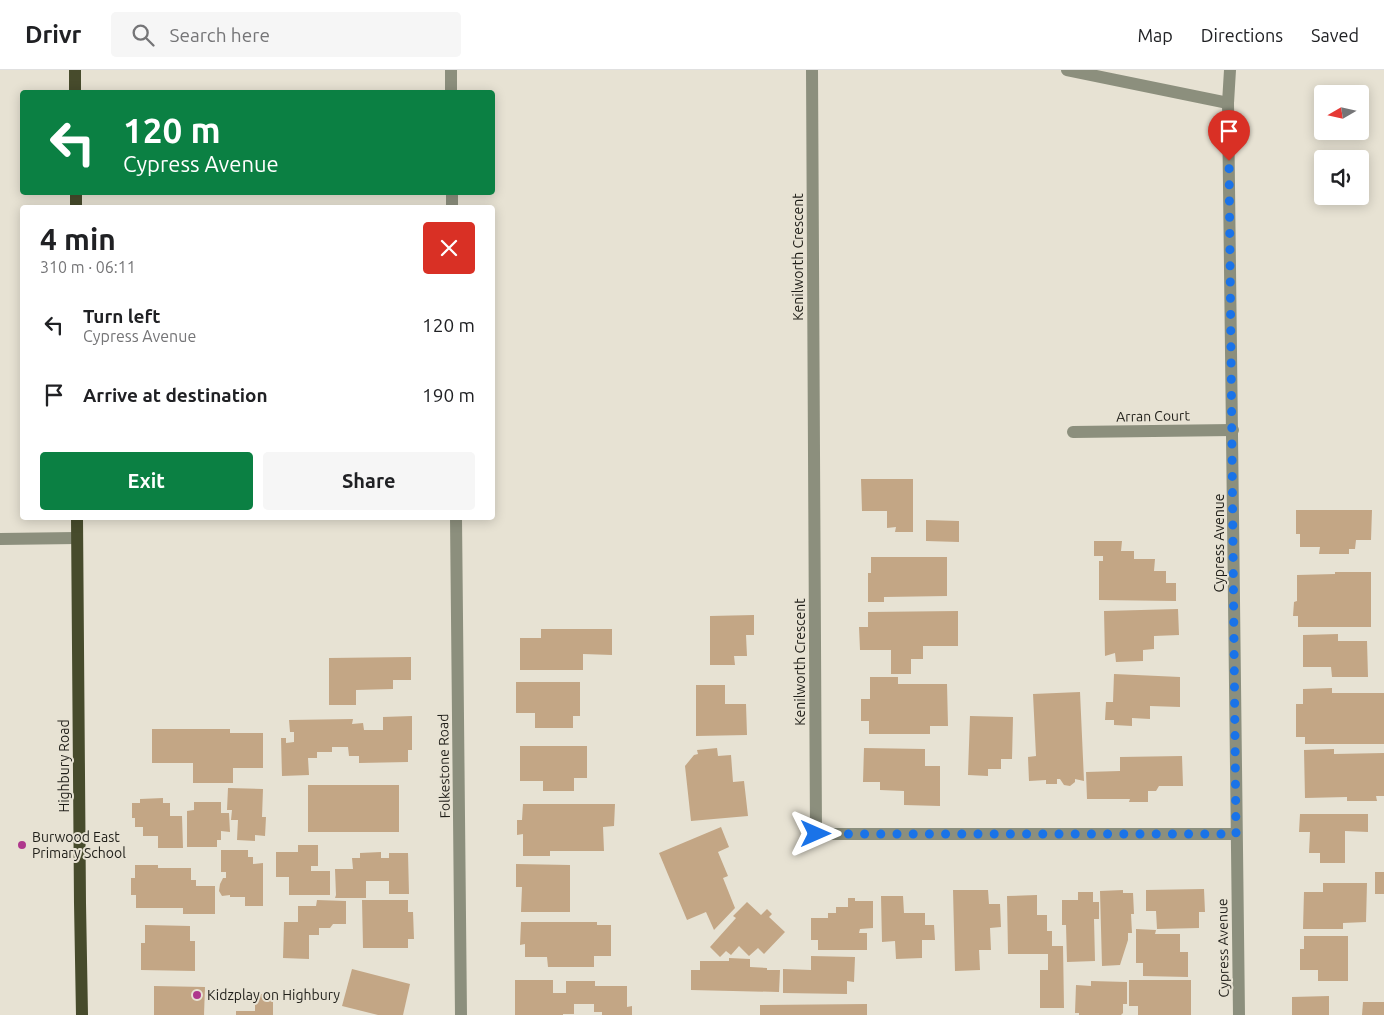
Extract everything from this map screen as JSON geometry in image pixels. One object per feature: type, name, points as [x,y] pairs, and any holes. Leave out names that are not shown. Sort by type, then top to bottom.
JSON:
[{"type":"main road","points":[[75,70],[75,90]]},
{"type":"main road","name":"Highbury Road","points":[[77,520],[82,1015]]},
{"type":"street","points":[[451,70],[451,90]]},
{"type":"street","name":"Kenilworth Crescent","points":[[812,70],[816,834],[1236,834]]},
{"type":"street","points":[[1067,70],[1228,103]]},
{"type":"street","name":"Cypress Avenue","points":[[1230,70],[1228,103],[1239,1015]]},
{"type":"street","name":"Arran Court","points":[[1073,432],[1233,430]]},
{"type":"street","name":"Folkestone Road","points":[[456,520],[461,1015]]},
{"type":"street","points":[[0,539],[77,538]]},
{"type":"building","points":[[861,479],[913,479],[913,532],[895,532],[896,527],[887,528],[887,511],[862,511]]},
{"type":"building","points":[[1296,510],[1372,510],[1371,540],[1356,540],[1355,549],[1349,549],[1349,554],[1319,554],[1320,547],[1300,547],[1300,534],[1296,534]]},
{"type":"building","points":[[926,520],[959,521],[959,542],[926,541]]},
{"type":"building","points":[[1094,541],[1122,541],[1121,551],[1134,551],[1134,559],[1155,559],[1154,571],[1166,571],[1166,583],[1176,583],[1176,601],[1099,600],[1099,561],[1103,561],[1103,556],[1094,556]]},
{"type":"building","points":[[871,557],[947,557],[947,596],[884,597],[884,602],[868,602],[868,573],[871,573]]},
{"type":"building","points":[[1335,572],[1371,572],[1371,627],[1298,627],[1298,616],[1293,616],[1294,602],[1297,601],[1297,575],[1335,574]]},
{"type":"building","points":[[1178,609],[1179,635],[1154,636],[1154,649],[1143,650],[1143,661],[1116,662],[1115,653],[1105,656],[1104,611]]},
{"type":"building","points":[[958,611],[958,646],[923,646],[923,659],[911,659],[911,674],[891,674],[891,650],[860,650],[859,627],[868,627],[868,612]]},
{"type":"building","points":[[754,615],[754,635],[746,635],[747,656],[734,656],[735,665],[710,665],[710,616]]},
{"type":"building","points":[[541,629],[612,629],[612,655],[583,654],[583,670],[520,670],[520,638],[541,638]]},
{"type":"building","points":[[1338,634],[1338,641],[1367,641],[1368,677],[1332,677],[1331,667],[1303,667],[1303,635]]},
{"type":"building","points":[[411,657],[411,680],[393,680],[393,689],[356,690],[356,705],[329,705],[329,658]]},
{"type":"building","points":[[1114,674],[1180,677],[1180,707],[1150,706],[1150,719],[1132,718],[1132,726],[1114,725],[1114,720],[1105,720],[1106,702],[1113,702]]},
{"type":"building","points":[[870,677],[898,677],[898,684],[947,684],[948,726],[930,726],[930,734],[869,734],[869,721],[861,721],[861,699],[870,699]]},
{"type":"building","points":[[516,682],[580,682],[580,716],[573,716],[573,728],[535,728],[535,713],[516,713]]},
{"type":"building","points":[[696,685],[725,685],[725,704],[746,704],[747,735],[696,736]]},
{"type":"building","points":[[1332,688],[1332,693],[1384,693],[1384,744],[1305,744],[1305,737],[1296,737],[1296,704],[1303,704],[1303,689]]},
{"type":"building","points":[[1080,692],[1084,781],[1075,779],[1075,782],[1070,786],[1064,785],[1060,779],[1057,779],[1057,784],[1046,784],[1046,780],[1029,781],[1028,757],[1036,756],[1033,694]]},
{"type":"building","points":[[412,716],[412,750],[408,750],[408,762],[359,763],[359,756],[349,756],[348,747],[332,747],[332,752],[317,752],[317,758],[308,758],[309,775],[282,776],[281,738],[286,738],[286,743],[294,742],[294,732],[290,732],[289,720],[353,719],[352,724],[363,723],[364,730],[383,730],[383,717]]},
{"type":"building","points":[[970,716],[1013,717],[1012,759],[1001,759],[1001,769],[988,769],[988,776],[968,775]]},
{"type":"building","points":[[152,729],[230,729],[230,733],[263,733],[263,768],[233,768],[233,783],[193,783],[193,763],[152,763]]},
{"type":"building","points":[[520,746],[587,746],[587,778],[574,778],[574,791],[543,791],[543,781],[520,781]]},
{"type":"building","points":[[717,748],[718,756],[731,755],[733,782],[744,781],[748,816],[691,821],[685,766],[694,755],[698,754],[697,750]]},
{"type":"building","points":[[864,748],[925,749],[925,766],[940,766],[940,806],[904,805],[904,791],[880,790],[880,782],[863,782]]},
{"type":"building","points":[[1334,749],[1334,754],[1384,753],[1384,796],[1376,796],[1377,801],[1347,801],[1347,797],[1305,798],[1304,750]]},
{"type":"building","points":[[1182,756],[1183,786],[1159,786],[1156,791],[1148,791],[1148,802],[1129,802],[1130,799],[1087,799],[1086,772],[1120,771],[1120,757]]},
{"type":"building","points":[[308,785],[399,785],[399,832],[308,832]]},
{"type":"building","points":[[228,788],[263,789],[262,817],[266,817],[265,836],[255,835],[255,841],[237,840],[238,820],[231,820],[232,810],[227,810]]},
{"type":"building","points":[[163,798],[163,803],[170,803],[170,816],[182,816],[183,848],[158,848],[158,836],[143,836],[143,827],[135,827],[135,818],[132,818],[132,803],[140,803],[140,799]]},
{"type":"building","points":[[194,802],[221,802],[221,813],[229,813],[230,832],[221,831],[221,840],[217,840],[217,847],[187,847],[187,811],[194,810]]},
{"type":"building","points":[[523,804],[615,804],[614,826],[603,827],[604,851],[550,851],[550,856],[523,856],[523,834],[517,835],[517,820],[522,820]]},
{"type":"building","points":[[1300,814],[1368,814],[1368,832],[1345,831],[1345,863],[1320,863],[1320,853],[1309,853],[1310,832],[1299,832]]},
{"type":"building","points":[[721,827],[729,847],[718,852],[728,876],[723,878],[735,908],[714,930],[706,912],[687,920],[659,853]]},
{"type":"building","points":[[298,845],[318,845],[318,866],[311,866],[311,871],[330,871],[330,895],[289,895],[289,877],[276,877],[276,852],[298,852]]},
{"type":"building","points":[[221,850],[248,850],[248,857],[253,857],[253,864],[263,863],[263,906],[245,906],[245,897],[222,896],[219,891],[220,884],[223,878],[226,878],[226,872],[221,872]]},
{"type":"building","points":[[381,852],[381,858],[389,858],[389,853],[408,853],[409,894],[389,894],[389,881],[366,881],[366,898],[335,898],[335,869],[353,869],[352,858],[360,858],[360,853]]},
{"type":"building","points":[[516,864],[570,865],[570,912],[521,912],[522,887],[516,887]]},
{"type":"building","points":[[135,865],[158,865],[158,868],[191,868],[191,880],[196,880],[196,886],[215,886],[215,914],[183,914],[183,908],[136,908],[136,895],[131,895],[131,878],[135,878]]},
{"type":"building","points":[[1375,872],[1384,872],[1384,894],[1375,894]]},
{"type":"building","points":[[1323,883],[1367,883],[1366,922],[1343,923],[1343,929],[1303,929],[1304,892],[1323,892]]},
{"type":"building","points":[[1204,889],[1205,912],[1199,912],[1199,928],[1157,929],[1156,911],[1146,911],[1146,890]]},
{"type":"building","points":[[953,890],[988,890],[989,904],[1000,904],[1001,927],[990,928],[991,950],[979,950],[980,970],[955,971]]},
{"type":"building","points":[[1123,890],[1123,893],[1133,893],[1134,914],[1131,914],[1132,933],[1128,933],[1128,940],[1120,965],[1102,966],[1100,891]]},
{"type":"building","points":[[1078,892],[1093,892],[1093,902],[1099,902],[1099,919],[1094,919],[1095,961],[1067,962],[1066,925],[1062,925],[1062,900],[1078,900]]},
{"type":"building","points":[[1037,895],[1037,915],[1047,915],[1047,931],[1052,931],[1052,946],[1063,946],[1064,1008],[1040,1008],[1040,970],[1048,970],[1048,954],[1008,954],[1007,896]]},
{"type":"building","points":[[881,896],[903,896],[904,913],[925,913],[925,925],[934,925],[935,940],[922,940],[922,958],[896,959],[895,941],[882,942]]},
{"type":"building","points":[[848,898],[855,898],[855,901],[873,901],[873,928],[860,929],[859,933],[867,933],[867,950],[818,950],[818,940],[811,940],[811,918],[828,918],[828,913],[836,913],[836,907],[848,907]]},
{"type":"building","points":[[317,900],[346,901],[346,924],[333,924],[330,928],[319,928],[319,935],[309,935],[309,959],[283,958],[284,922],[298,922],[298,906],[316,906]]},
{"type":"building","points":[[362,900],[408,900],[408,912],[413,912],[414,939],[408,939],[408,948],[363,948]]},
{"type":"building","points":[[747,902],[761,915],[767,909],[772,914],[769,917],[785,932],[764,954],[758,948],[749,956],[739,946],[731,955],[726,951],[720,957],[710,947],[736,918],[733,916]]},
{"type":"building","points":[[521,922],[597,922],[597,925],[611,925],[611,956],[594,956],[594,967],[548,967],[547,957],[525,957],[525,944],[520,945]]},
{"type":"building","points":[[145,925],[190,926],[190,941],[195,941],[195,971],[141,970],[141,943],[145,943]]},
{"type":"building","points":[[1136,929],[1156,930],[1155,934],[1180,934],[1180,952],[1188,952],[1188,977],[1143,976],[1143,963],[1136,963]]},
{"type":"building","points":[[1304,936],[1348,936],[1348,981],[1318,981],[1318,970],[1300,970],[1300,949],[1304,949]]},
{"type":"building","points":[[811,956],[855,957],[854,982],[847,981],[847,994],[783,993],[783,969],[811,970]]},
{"type":"building","points":[[729,958],[750,959],[750,967],[780,970],[779,992],[691,990],[691,970],[700,970],[700,961],[729,961]]},
{"type":"building","points":[[352,969],[410,984],[403,1015],[378,1015],[342,1006]]},
{"type":"building","points":[[515,980],[553,980],[553,993],[566,993],[566,981],[595,981],[595,986],[627,986],[627,1007],[632,1006],[632,1015],[602,1015],[602,1012],[594,1012],[594,1004],[574,1004],[574,1014],[515,1015]]},
{"type":"building","points":[[1129,980],[1191,980],[1191,1015],[1138,1015],[1138,1006],[1129,1006]]},
{"type":"building","points":[[1091,981],[1127,982],[1127,1004],[1123,1004],[1123,1013],[1121,1015],[1079,1015],[1079,1013],[1075,1013],[1076,985],[1091,986]]},
{"type":"building","points":[[154,986],[205,987],[204,1015],[154,1015]]},
{"type":"building","points":[[255,994],[273,994],[273,1015],[236,1015],[236,1011],[255,1011]]},
{"type":"building","points":[[1329,996],[1329,1015],[1292,1015],[1292,997]]},
{"type":"building","points":[[1363,1002],[1384,1002],[1384,1015],[1362,1015]]},
{"type":"building","points":[[867,1004],[867,1015],[760,1015],[760,1005]]},
{"type":"place","name":"Burwood East Primary School","points":[[22,845]]},
{"type":"place","name":"Kidzplay on Highbury","points":[[197,995]]},
{"type":"route","points":[[816,834],[1236,834],[1229,161]]}]
